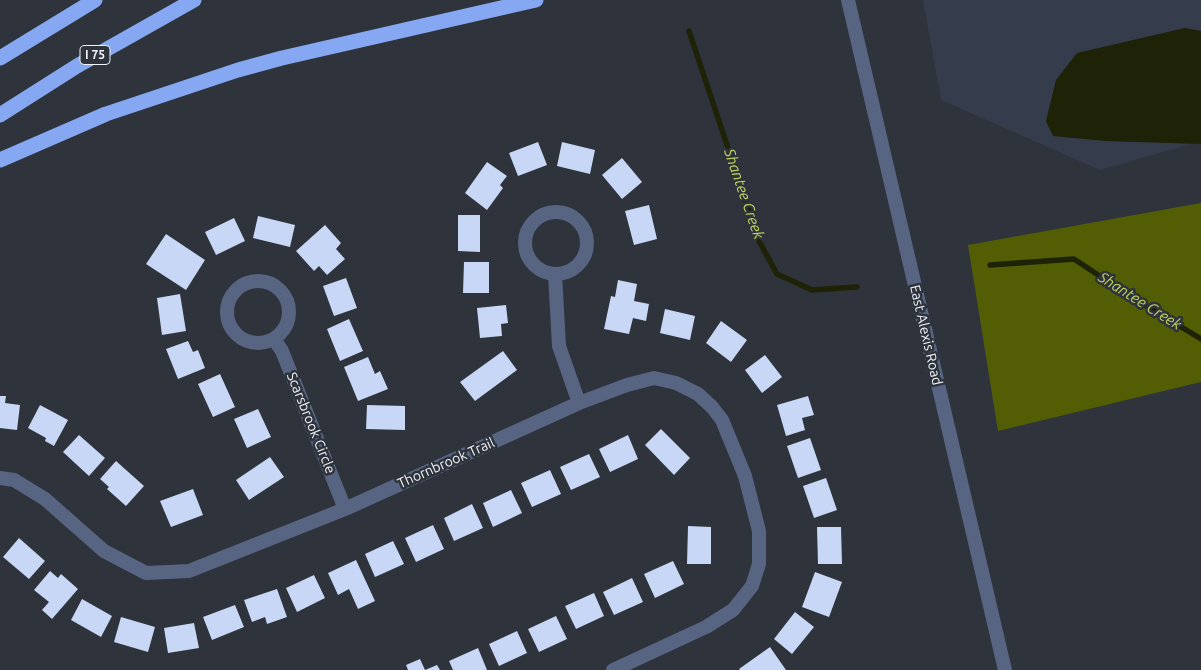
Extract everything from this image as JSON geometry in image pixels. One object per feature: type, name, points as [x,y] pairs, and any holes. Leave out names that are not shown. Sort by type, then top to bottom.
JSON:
[{"type":"highway","points":[[0,58],[95,0]]},
{"type":"highway","name":"I 75","points":[[0,115],[84,62],[194,0]]},
{"type":"highway","points":[[0,160],[106,114],[238,70],[282,58],[536,0]]},
{"type":"street","name":"East Alexis Road","points":[[848,0],[1005,670]]},
{"type":"street","points":[[563,212],[576,220],[585,232],[586,252],[582,261],[574,268],[565,273],[555,274],[545,272],[536,267],[529,259],[525,239],[528,229],[534,220],[543,214],[563,212]]},
{"type":"street","points":[[555,274],[560,346],[580,403]]},
{"type":"street","points":[[261,280],[279,288],[286,296],[290,315],[282,333],[274,339],[257,343],[241,338],[234,332],[227,316],[227,307],[235,291],[242,285],[251,281],[261,280]]},
{"type":"street","name":"Scarsbrook Circle","points":[[274,339],[282,352],[345,509]]},
{"type":"street","name":"Thornbrook Trail","points":[[0,478],[14,480],[45,499],[104,551],[146,573],[189,571],[345,509],[580,403],[627,385],[654,378],[676,383],[698,394],[722,420],[745,476],[759,531],[759,564],[752,586],[733,610],[706,627],[613,670]]},
{"type":"shaded area","points":[[923,0],[1201,0],[1201,141],[1100,170],[941,100]]},
{"type":"shaded area","points":[[1185,28],[1201,31],[1201,144],[1105,141],[1053,136],[1046,121],[1056,80],[1077,53]]},
{"type":"green space","points":[[1201,203],[1201,382],[998,431],[968,245]]},
{"type":"building","points":[[538,142],[547,165],[518,176],[509,153]]},
{"type":"building","points":[[562,142],[595,150],[590,174],[557,166]]},
{"type":"building","points":[[622,158],[642,182],[622,199],[602,175]]},
{"type":"building","points":[[487,162],[507,176],[500,185],[503,188],[487,210],[465,193]]},
{"type":"building","points":[[649,205],[657,239],[634,245],[625,211]]},
{"type":"building","points":[[458,215],[480,215],[480,252],[458,251]]},
{"type":"building","points":[[258,216],[295,225],[290,247],[253,238]]},
{"type":"building","points":[[234,218],[245,241],[216,255],[205,232]]},
{"type":"building","points":[[325,225],[341,243],[336,249],[345,259],[327,275],[319,266],[314,271],[296,251]]},
{"type":"building","points":[[166,234],[205,260],[186,290],[146,264]]},
{"type":"building","points":[[464,262],[489,262],[489,293],[463,293]]},
{"type":"building","points":[[346,278],[357,308],[334,316],[323,286]]},
{"type":"building","points":[[618,280],[637,284],[634,301],[649,304],[646,321],[633,318],[629,334],[604,329],[611,296],[615,297]]},
{"type":"building","points":[[180,294],[186,331],[162,335],[157,298]]},
{"type":"building","points":[[506,305],[508,323],[501,324],[502,336],[480,338],[477,308]]},
{"type":"building","points":[[665,309],[695,316],[690,340],[660,333]]},
{"type":"building","points":[[349,319],[363,351],[340,361],[327,329]]},
{"type":"building","points":[[721,321],[747,340],[731,362],[706,343]]},
{"type":"building","points":[[188,341],[193,352],[198,350],[205,368],[178,379],[166,349]]},
{"type":"building","points":[[503,351],[517,370],[475,401],[460,382]]},
{"type":"building","points":[[765,355],[782,377],[762,393],[745,370]]},
{"type":"building","points":[[368,357],[375,374],[380,371],[388,389],[358,401],[344,367]]},
{"type":"building","points":[[220,374],[235,407],[213,417],[198,384]]},
{"type":"building","points":[[0,396],[6,396],[5,403],[20,405],[17,430],[0,428]]},
{"type":"building","points":[[808,396],[814,415],[802,418],[805,430],[786,436],[777,405]]},
{"type":"building","points":[[40,405],[68,420],[54,446],[45,441],[46,438],[28,428]]},
{"type":"building","points":[[367,405],[405,406],[405,430],[366,429]]},
{"type":"building","points":[[258,409],[271,437],[247,448],[234,419]]},
{"type":"building","points":[[661,429],[690,458],[674,475],[645,445]]},
{"type":"building","points":[[79,435],[105,458],[89,476],[63,452]]},
{"type":"building","points":[[628,435],[638,459],[610,472],[599,449]]},
{"type":"building","points":[[810,438],[821,470],[798,478],[787,446]]},
{"type":"building","points":[[589,454],[600,477],[571,490],[560,467]]},
{"type":"building","points":[[270,457],[284,477],[249,500],[236,480]]},
{"type":"building","points":[[116,461],[144,486],[126,506],[107,489],[109,487],[100,479]]},
{"type":"building","points":[[550,470],[561,494],[532,507],[521,483]]},
{"type":"building","points":[[826,478],[837,510],[814,518],[803,486]]},
{"type":"building","points":[[193,489],[203,515],[171,527],[160,501]]},
{"type":"building","points":[[511,490],[522,513],[493,527],[483,503]]},
{"type":"building","points":[[472,504],[483,528],[454,541],[444,518]]},
{"type":"building","points":[[433,525],[444,549],[416,562],[405,538]]},
{"type":"building","points":[[688,526],[711,527],[711,564],[687,564]]},
{"type":"building","points":[[817,527],[841,527],[842,564],[818,564]]},
{"type":"building","points":[[19,538],[45,561],[29,579],[3,557]]},
{"type":"building","points":[[393,541],[404,564],[375,577],[365,554]]},
{"type":"building","points":[[356,560],[375,601],[358,609],[349,589],[338,595],[328,573]]},
{"type":"building","points":[[673,561],[684,584],[655,598],[644,574]]},
{"type":"building","points":[[50,571],[58,578],[61,574],[78,589],[52,619],[42,610],[49,602],[34,590]]},
{"type":"building","points":[[815,572],[842,582],[829,617],[802,607]]},
{"type":"building","points":[[314,575],[325,598],[297,612],[286,588]]},
{"type":"building","points":[[632,578],[643,602],[614,615],[603,592]]},
{"type":"building","points":[[277,589],[287,617],[267,624],[265,617],[252,622],[244,600]]},
{"type":"building","points":[[594,593],[604,616],[576,629],[565,606]]},
{"type":"building","points":[[82,599],[112,616],[101,637],[71,620]]},
{"type":"building","points":[[235,605],[244,627],[212,640],[203,617]]},
{"type":"building","points":[[795,612],[814,627],[792,654],[774,639]]},
{"type":"building","points":[[556,616],[567,639],[539,652],[528,629]]},
{"type":"building","points":[[121,617],[155,627],[148,652],[114,642]]},
{"type":"building","points":[[194,623],[199,648],[168,653],[164,628]]},
{"type":"building","points":[[517,631],[527,653],[499,666],[489,644]]},
{"type":"building","points":[[770,647],[786,670],[739,669]]},
{"type":"building","points":[[478,648],[487,670],[453,670],[449,661]]},
{"type":"building","points":[[420,659],[425,670],[408,670],[406,665]]},
{"type":"building","points":[[437,665],[440,670],[425,670]]},
{"type":"waterway","name":"Shantee Creek","points":[[689,31],[759,241],[777,274],[812,290],[857,287]]},
{"type":"waterway","name":"Shantee Creek","points":[[990,265],[1074,259],[1201,339]]}]
